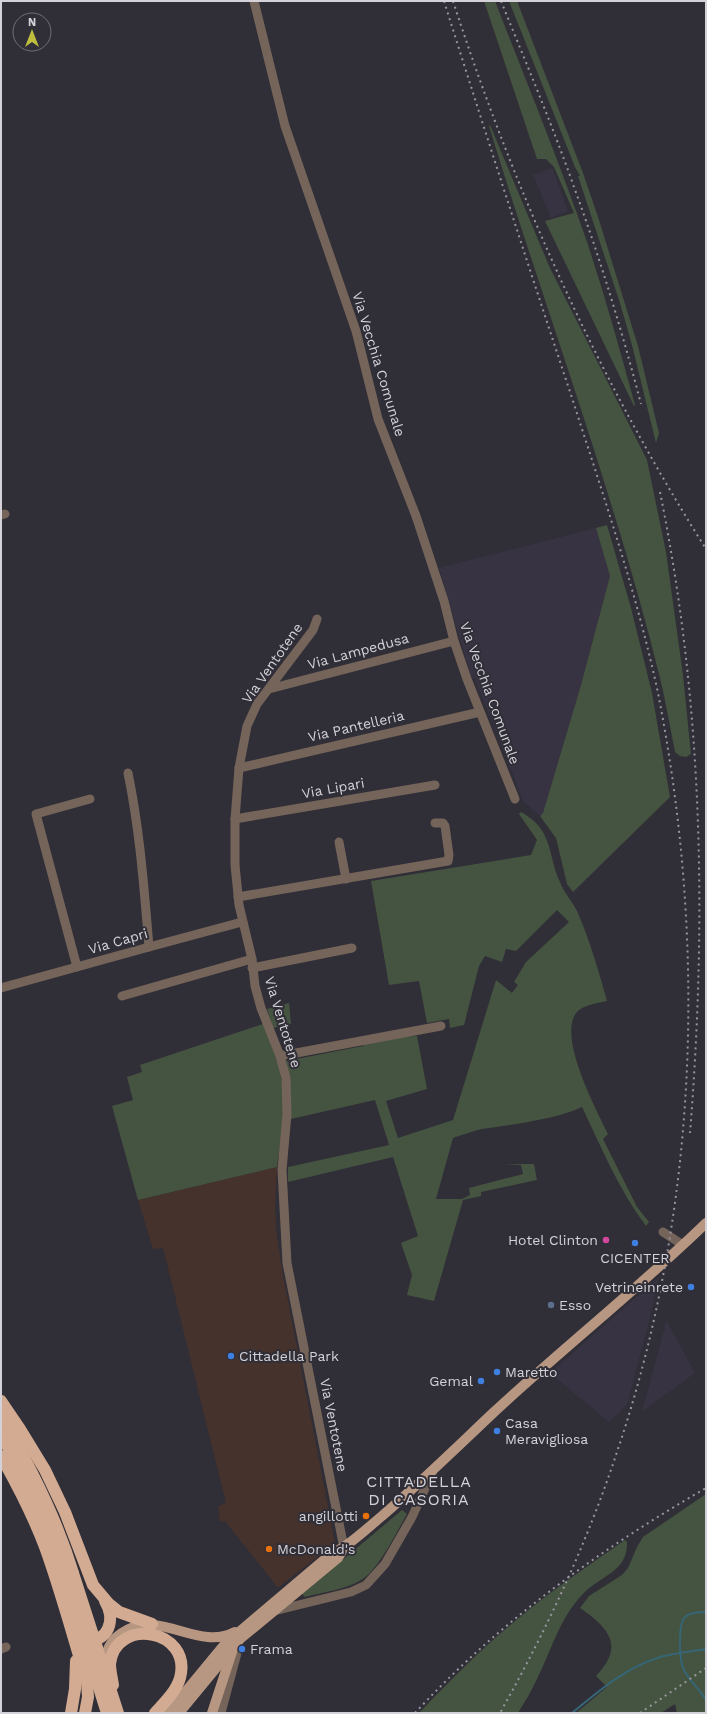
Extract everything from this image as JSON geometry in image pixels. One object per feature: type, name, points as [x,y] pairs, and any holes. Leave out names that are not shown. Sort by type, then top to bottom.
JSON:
[{"type":"highway","points":[[1,1401],[45,1470],[67,1518],[90,1578],[108,1607],[111,1617],[109,1627],[103,1635],[91,1641],[80,1638],[74,1632],[68,1620]]},
{"type":"highway","points":[[1,1417],[26,1459],[59,1530],[69,1575],[107,1713]]},
{"type":"highway","points":[[1,1434],[35,1498],[69,1575],[119,1713]]},
{"type":"highway","points":[[1,1456],[24,1499],[36,1526],[68,1620],[87,1682],[88,1697],[85,1713]]},
{"type":"highway","points":[[101,1595],[119,1612],[152,1624]]},
{"type":"highway","points":[[119,1713],[110,1672],[111,1658],[117,1647],[129,1637],[141,1634],[154,1634],[165,1638],[170,1642],[176,1651],[180,1662],[180,1678],[172,1693],[155,1713]]},
{"type":"highway","points":[[71,1713],[76,1677],[74,1642]]},
{"type":"main road","points":[[168,1713],[225,1644],[243,1627],[306,1571],[331,1554],[344,1548],[401,1500],[547,1364],[706,1223]]},
{"type":"main road","points":[[179,1713],[234,1645],[338,1558],[344,1548]]},
{"type":"main road","points":[[89,1713],[107,1653],[114,1640],[131,1627],[152,1624],[186,1633],[214,1637],[226,1636],[243,1627]]},
{"type":"main road","points":[[212,1713],[234,1645]]},
{"type":"street","name":"Via Vecchia Comunale","points":[[254,1],[285,126],[356,331],[378,419],[416,516],[444,601],[454,641],[480,712],[515,799]]},
{"type":"street","name":"Via Ventotene","points":[[317,619],[313,630],[257,704],[247,726],[239,768],[235,819],[235,865],[242,922],[252,958],[252,968],[261,1008],[280,1056],[286,1078],[287,1114],[282,1170],[282,1243],[326,1475],[344,1548]]},
{"type":"street","name":"Via Lampedusa","points":[[269,689],[454,641]]},
{"type":"street","name":"Via Pantelleria","points":[[239,768],[480,712]]},
{"type":"street","points":[[128,773],[135,807],[143,866],[149,946]]},
{"type":"street","name":"Via Lipari","points":[[235,819],[435,785]]},
{"type":"street","points":[[77,966],[36,814],[90,799]]},
{"type":"street","points":[[238,897],[448,861],[449,855],[443,823],[435,824]]},
{"type":"street","points":[[339,842],[346,879]]},
{"type":"street","name":"Via Capri","points":[[1,988],[149,946],[242,922]]},
{"type":"street","points":[[252,968],[352,948]]},
{"type":"street","points":[[122,996],[252,958]]},
{"type":"street","points":[[280,1056],[441,1026]]},
{"type":"street","points":[[663,1232],[683,1245]]},
{"type":"street","points":[[274,1612],[351,1592],[366,1585],[385,1564],[412,1518],[433,1471]]},
{"type":"street","points":[[401,1500],[407,1498],[414,1504],[412,1518]]},
{"type":"street","points":[[221,1713],[236,1653],[234,1645]]},
{"type":"shaded area","points":[[552,168],[568,211],[551,218],[533,175]]},
{"type":"shaded area","points":[[596,528],[610,576],[581,685],[543,813],[540,816],[524,802],[522,798],[475,679],[471,677],[439,568]]},
{"type":"shaded area","points":[[277,1167],[275,1208],[277,1237],[335,1543],[278,1588],[225,1521],[220,1521],[218,1506],[226,1503],[163,1248],[153,1249],[138,1200]]},
{"type":"shaded area","points":[[659,1277],[627,1405],[609,1422],[550,1373]]},
{"type":"shaded area","points":[[666,1320],[695,1373],[642,1412],[664,1330]]},
{"type":"green space","points":[[484,1],[495,1],[565,181],[600,283],[635,405],[634,406],[545,221],[574,213],[554,167],[546,159],[537,159]]},
{"type":"green space","points":[[509,1],[517,1],[583,173],[599,220],[638,346],[659,433],[656,443],[632,345],[620,303],[578,176],[580,176],[575,167]]},
{"type":"green space","points":[[490,125],[550,268],[647,460],[666,552],[683,675],[691,754],[686,757],[680,756],[675,752],[660,678],[622,539],[489,126]]},
{"type":"green space","points":[[607,525],[631,608],[652,693],[670,797],[573,892],[567,884],[556,838],[540,816],[543,813],[581,685],[610,576],[596,528]]},
{"type":"green space","points":[[521,812],[532,819],[544,835],[548,843],[560,882],[578,913],[594,957],[607,1001],[586,1006],[576,1013],[572,1024],[572,1039],[575,1056],[595,1108],[608,1134],[603,1139],[637,1207],[649,1222],[646,1226],[627,1198],[611,1169],[582,1107],[560,1115],[482,1129],[453,1138],[436,1199],[462,1199],[470,1195],[469,1188],[523,1174],[521,1165],[504,1164],[534,1164],[537,1180],[481,1192],[481,1196],[463,1200],[434,1301],[407,1295],[412,1275],[401,1243],[418,1236],[393,1157],[288,1182],[288,1167],[389,1145],[375,1100],[291,1119],[290,1086],[286,1061],[363,1046],[366,1043],[398,1037],[417,1036],[427,1089],[386,1101],[398,1138],[453,1120],[496,980],[512,993],[518,985],[514,982],[526,962],[569,922],[557,910],[516,951],[506,949],[502,962],[485,956],[479,966],[464,1025],[450,1028],[449,1019],[427,1023],[419,981],[389,985],[371,881],[531,855],[537,840],[519,814]]},
{"type":"green space","points":[[289,1003],[291,1024],[273,1028],[267,1009]]},
{"type":"green space","points":[[263,1024],[278,1064],[281,1077],[283,1100],[277,1167],[138,1200],[112,1106],[133,1100],[127,1077],[142,1072],[140,1065]]},
{"type":"green space","points":[[706,1494],[706,1713],[677,1713],[675,1704],[661,1713],[576,1713],[607,1687],[596,1676],[610,1656],[611,1647],[610,1638],[605,1630],[590,1615],[580,1608],[589,1596],[622,1575],[628,1568],[643,1537]]},
{"type":"green space","points":[[402,1510],[407,1514],[387,1550],[367,1575],[361,1580],[341,1588],[305,1597],[302,1594]]},
{"type":"green space","points":[[625,1540],[627,1542],[623,1561],[612,1573],[589,1588],[567,1614],[534,1685],[518,1713],[419,1713],[477,1655],[527,1611]]},
{"type":"waterway","points":[[706,1612],[698,1612],[687,1615],[683,1621],[680,1634],[682,1665],[689,1678],[706,1700]]},
{"type":"waterway","points":[[572,1713],[612,1681],[634,1668],[657,1658],[706,1649]]},
{"type":"railway","points":[[444,1],[608,510],[650,656],[658,693],[674,787],[684,883],[688,979],[687,1075],[679,1171],[665,1266],[644,1360],[617,1452],[593,1519],[550,1617],[500,1713]]},
{"type":"railway","points":[[453,1],[477,73],[504,144],[562,283],[630,418],[706,549]]},
{"type":"railway","points":[[501,1],[566,163],[584,214],[610,295],[641,404]]},
{"type":"railway","points":[[660,492],[674,572],[685,651],[693,731],[698,811],[699,972],[690,1133]]},
{"type":"railway","points":[[415,1713],[481,1648],[552,1590],[589,1562],[706,1488]]},
{"type":"railway","points":[[640,1713],[706,1668]]},
{"type":"place","name":"Hotel Clinton","points":[[606,1240]]},
{"type":"place","name":"CICENTER","points":[[635,1243]]},
{"type":"place","name":"Vetrineinrete","points":[[691,1287]]},
{"type":"place","name":"Esso","points":[[551,1305]]},
{"type":"place","name":"Cittadella Park","points":[[231,1356]]},
{"type":"place","name":"Maretto","points":[[497,1372]]},
{"type":"place","name":"Gemal","points":[[481,1381]]},
{"type":"place","name":"Casa Meravigliosa","points":[[497,1431]]},
{"type":"place","name":"angillotti","points":[[366,1516]]},
{"type":"place","name":"McDonald's","points":[[269,1549]]},
{"type":"place","name":"Frama","points":[[242,1649]]},
{"type":"district","name":"CITTADELLA DI CASORIA","points":[[419,1490]]}]
